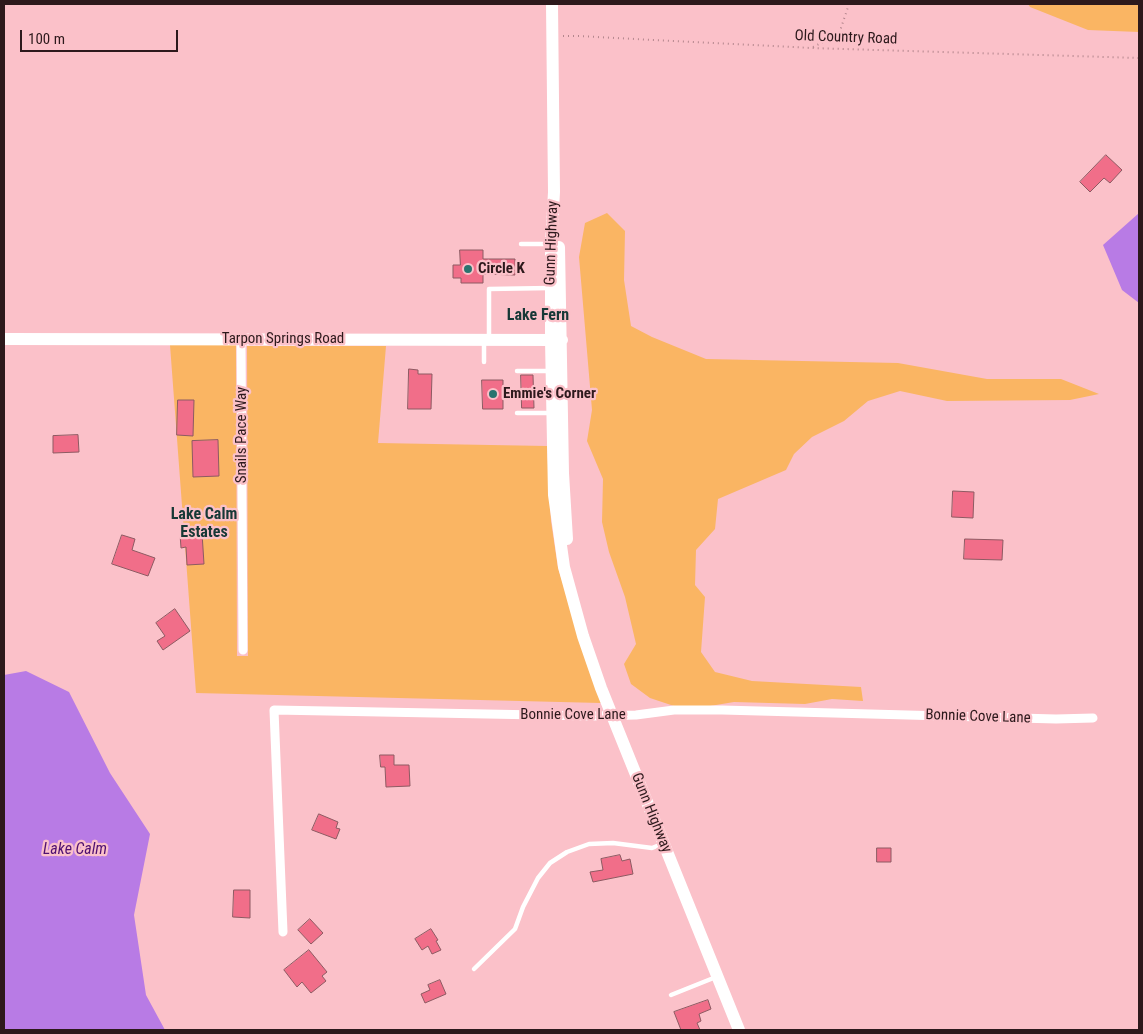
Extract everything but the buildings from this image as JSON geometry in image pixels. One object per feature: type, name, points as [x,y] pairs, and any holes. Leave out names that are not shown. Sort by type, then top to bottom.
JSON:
[{"type":"main road","name":"Gunn Highway","points":[[552,4],[554,192],[551,288],[556,340],[566,529],[572,592]]},
{"type":"main road","name":"Gunn Highway","points":[[554,192],[559,244],[556,340],[551,371],[552,412],[556,520],[564,567],[583,636],[612,716],[739,1030]]},
{"type":"main road","name":"Tarpon Springs Road","points":[[4,339],[556,340]]},
{"type":"street","name":"Snails Pace Way","points":[[241,339],[243,650]]},
{"type":"street","name":"Bonnie Cove Lane","points":[[283,932],[274,710],[612,716],[674,710],[722,710],[1056,719],[1093,718]]},
{"type":"lane","points":[[521,244],[551,244]]},
{"type":"lane","points":[[484,362],[489,289],[551,288]]},
{"type":"lane","points":[[517,371],[551,371]]},
{"type":"lane","points":[[517,413],[552,412]]},
{"type":"lane","points":[[474,969],[515,929],[523,907],[538,878],[550,863],[562,855],[589,844],[613,842],[652,848],[664,844]]},
{"type":"lane","points":[[670,994],[717,977]]},
{"type":"path","points":[[811,48],[839,34],[850,4]]},
{"type":"path","name":"Old Country Road","points":[[553,37],[577,36],[811,48],[1139,58]]},
{"type":"shaded area","points":[[1028,4],[1139,4],[1139,32],[1088,30],[1030,7]]},
{"type":"shaded area","points":[[607,213],[625,231],[624,280],[631,326],[652,337],[706,359],[898,363],[987,379],[1061,379],[1099,394],[1070,400],[947,401],[900,391],[868,401],[844,421],[812,437],[794,454],[786,470],[718,499],[715,529],[696,550],[695,585],[705,597],[701,652],[715,672],[752,681],[861,687],[863,701],[832,699],[805,704],[734,702],[686,710],[650,698],[631,684],[624,664],[636,644],[625,597],[609,552],[602,522],[603,479],[587,441],[592,410],[579,257],[585,223]]},
{"type":"shaded area","points":[[170,345],[236,345],[237,656],[248,656],[247,346],[386,346],[378,443],[547,446],[551,521],[558,568],[601,703],[196,693]]},
{"type":"water","points":[[1139,213],[1139,303],[1122,290],[1103,245]]},
{"type":"water","name":"Lake Calm","points":[[26,671],[69,692],[110,773],[150,834],[134,915],[146,995],[165,1030],[4,1030],[4,675]]},
{"type":"place","name":"Circle K","points":[[468,269]]},
{"type":"place","name":"Emmie's Corner","points":[[493,394]]},
{"type":"district","name":"Lake Fern","points":[[538,316]]},
{"type":"district","name":"Lake Calm Estates","points":[[204,524]]}]
